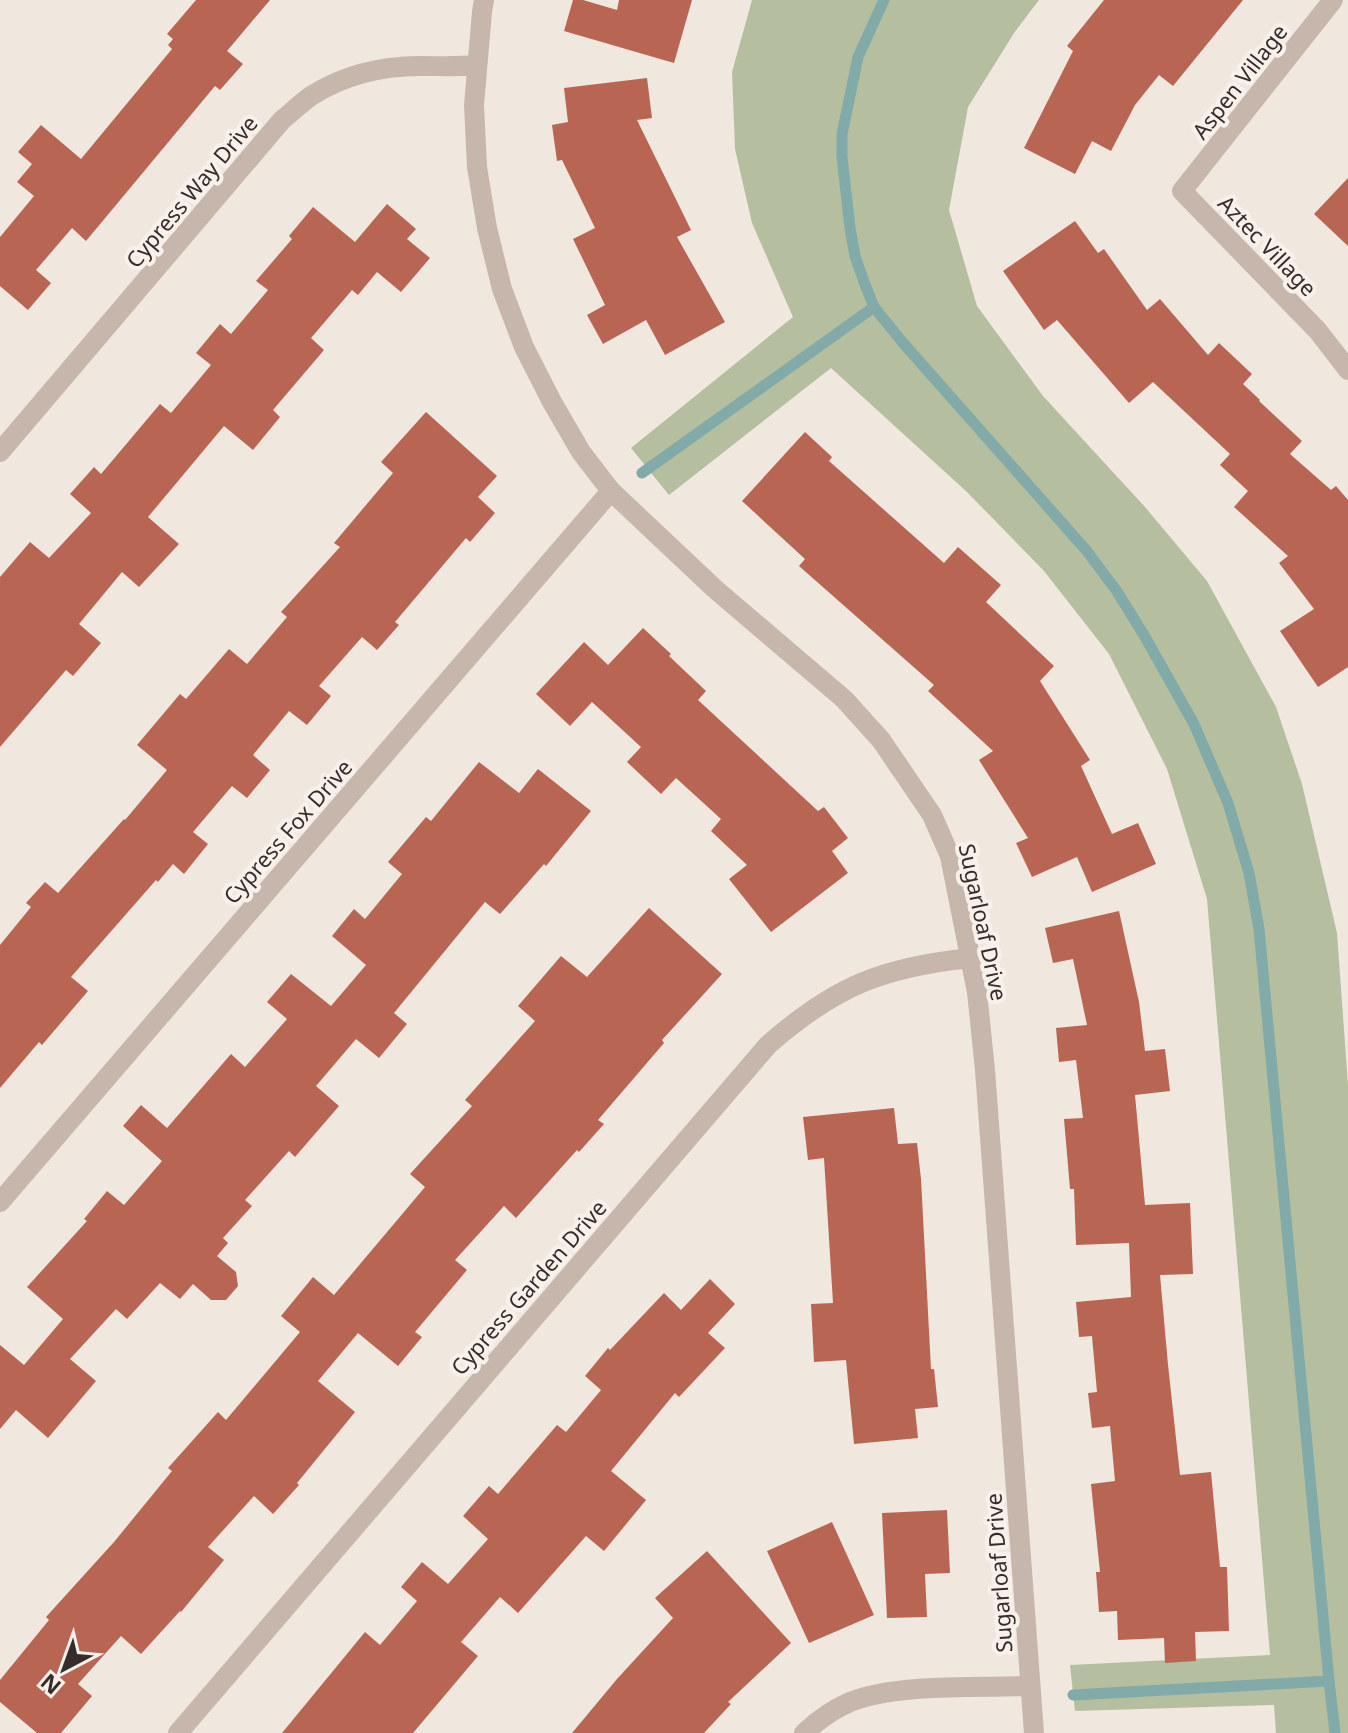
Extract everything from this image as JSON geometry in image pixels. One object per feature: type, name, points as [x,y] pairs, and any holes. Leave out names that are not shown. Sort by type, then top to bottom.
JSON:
[{"type":"street","name":"Sugarloaf Drive","points":[[484,0],[474,105],[477,167],[487,228],[502,289],[524,347],[552,402],[581,452],[611,491],[715,589],[844,699],[881,740],[932,815],[950,856],[977,992],[985,1070],[1034,1733]]},
{"type":"street","name":"Aspen Village","points":[[1182,191],[1333,0]]},
{"type":"street","name":"Cypress Way Drive","points":[[0,452],[282,120],[311,96],[345,78],[381,68],[477,65]]},
{"type":"street","name":"Aztec Village","points":[[1182,191],[1318,331],[1348,370]]},
{"type":"street","name":"Cypress Fox Drive","points":[[0,1202],[611,491]]},
{"type":"street","name":"Cypress Garden Drive","points":[[178,1733],[768,1045],[816,1007],[863,981],[920,964],[971,958]]},
{"type":"street","points":[[804,1733],[835,1710],[866,1697],[925,1689],[1030,1686]]},
{"type":"green space","points":[[752,0],[1039,0],[1014,33],[968,107],[949,210],[977,306],[1043,396],[1145,507],[1207,581],[1276,707],[1302,784],[1337,933],[1348,1085],[1348,1733],[1276,1733],[1274,1705],[1075,1711],[1070,1665],[1270,1655],[1207,899],[1167,769],[1109,654],[1044,571],[967,492],[831,368],[669,495],[631,448],[793,317],[752,223],[735,149],[732,72]]},
{"type":"building","points":[[196,0],[270,0],[227,51],[243,64],[220,90],[215,86],[86,241],[72,228],[36,270],[51,283],[28,310],[0,286],[0,237],[34,196],[17,182],[32,164],[18,152],[41,125],[81,159],[172,49],[168,45],[173,39],[167,34]]},
{"type":"building","points":[[573,0],[617,10],[619,0],[692,0],[674,63],[564,31]]},
{"type":"building","points":[[1104,0],[1243,0],[1173,86],[1159,75],[1135,105],[1111,151],[1092,141],[1075,174],[1024,148],[1073,51],[1067,46]]},
{"type":"building","points":[[647,78],[652,118],[637,120],[691,230],[677,237],[725,322],[665,355],[646,320],[603,344],[587,315],[605,305],[573,239],[595,228],[562,160],[557,161],[552,125],[568,122],[564,88]]},
{"type":"building","points":[[1348,178],[1348,246],[1314,214]]},
{"type":"building","points":[[387,204],[416,229],[407,239],[430,258],[401,292],[377,272],[358,295],[352,290],[311,338],[324,350],[273,410],[280,417],[253,450],[224,426],[148,517],[179,544],[139,587],[122,572],[79,624],[101,643],[73,676],[66,670],[0,747],[0,577],[30,542],[49,558],[91,513],[70,494],[94,467],[101,474],[160,404],[171,413],[211,365],[196,353],[220,324],[231,334],[268,290],[256,281],[292,239],[289,236],[313,207],[355,242]]},
{"type":"building","points":[[1075,221],[1098,253],[1104,249],[1147,310],[1160,299],[1208,355],[1219,343],[1252,374],[1243,384],[1302,441],[1290,454],[1331,490],[1336,486],[1348,500],[1348,667],[1318,687],[1280,631],[1314,609],[1279,563],[1288,556],[1234,507],[1248,491],[1220,465],[1230,454],[1153,382],[1129,403],[1057,320],[1044,330],[1003,271]]},
{"type":"building","points":[[426,412],[497,476],[478,497],[495,513],[470,542],[466,538],[395,622],[399,625],[377,650],[362,637],[319,686],[331,696],[307,725],[289,711],[253,755],[270,770],[247,798],[232,786],[193,832],[208,844],[184,874],[173,864],[158,882],[156,880],[71,977],[88,991],[0,1088],[0,945],[31,907],[26,903],[45,882],[58,893],[167,770],[137,745],[180,694],[186,699],[229,649],[247,664],[287,617],[281,612],[340,547],[334,543],[393,473],[381,462]]},
{"type":"building","points":[[805,432],[832,457],[829,461],[944,563],[958,547],[1001,585],[986,602],[1054,666],[1040,681],[1090,760],[1081,766],[1112,834],[1138,823],[1156,864],[1092,892],[1077,857],[1032,877],[1016,843],[1028,838],[979,760],[993,751],[928,691],[934,685],[799,566],[805,559],[742,501]]},
{"type":"building","points":[[643,628],[706,691],[698,700],[818,811],[824,807],[848,838],[832,851],[848,873],[771,932],[729,879],[747,865],[711,831],[721,819],[676,778],[661,794],[627,762],[641,747],[592,702],[570,726],[536,694],[584,642],[608,665]]},
{"type":"building","points":[[479,762],[519,793],[538,769],[591,811],[546,866],[544,864],[500,914],[485,902],[394,1013],[407,1024],[379,1058],[356,1039],[316,1086],[339,1106],[295,1157],[289,1151],[245,1200],[252,1206],[223,1238],[228,1243],[217,1256],[236,1272],[238,1286],[226,1300],[211,1300],[193,1284],[180,1299],[160,1283],[127,1319],[116,1309],[70,1359],[96,1381],[48,1438],[16,1410],[0,1429],[0,1345],[24,1365],[63,1319],[27,1287],[87,1221],[84,1219],[107,1191],[124,1205],[162,1161],[123,1126],[141,1105],[167,1128],[231,1054],[245,1067],[287,1019],[267,1002],[291,974],[331,1006],[366,965],[332,936],[354,909],[365,919],[402,874],[388,862],[426,817],[431,821]]},
{"type":"building","points":[[649,908],[722,974],[662,1040],[664,1043],[598,1120],[604,1124],[579,1152],[577,1150],[516,1218],[504,1206],[455,1260],[467,1270],[415,1332],[422,1337],[398,1366],[358,1333],[318,1381],[355,1412],[297,1483],[299,1485],[273,1514],[254,1496],[208,1547],[224,1560],[181,1612],[141,1654],[121,1636],[78,1684],[92,1696],[61,1733],[37,1733],[0,1702],[0,1680],[49,1620],[46,1617],[114,1542],[172,1471],[168,1468],[218,1412],[226,1420],[300,1332],[281,1316],[313,1277],[334,1295],[425,1187],[410,1174],[472,1106],[465,1100],[535,1021],[518,1006],[561,956],[587,977]]},
{"type":"building","points":[[1119,911],[1139,1002],[1145,1051],[1165,1049],[1170,1091],[1135,1095],[1145,1205],[1190,1203],[1193,1274],[1160,1275],[1168,1365],[1180,1475],[1211,1472],[1220,1567],[1227,1567],[1229,1631],[1195,1632],[1196,1661],[1165,1663],[1164,1638],[1118,1640],[1117,1611],[1099,1612],[1096,1572],[1100,1572],[1091,1484],[1115,1481],[1110,1426],[1092,1428],[1088,1393],[1097,1392],[1092,1336],[1079,1337],[1076,1302],[1131,1297],[1129,1243],[1076,1245],[1074,1189],[1070,1189],[1064,1119],[1083,1118],[1076,1060],[1059,1062],[1056,1028],[1087,1025],[1073,959],[1053,963],[1045,928]]},
{"type":"building","points":[[894,1108],[898,1144],[917,1143],[931,1369],[934,1369],[938,1407],[915,1409],[918,1438],[854,1444],[846,1360],[814,1362],[811,1304],[833,1303],[824,1158],[808,1160],[803,1117]]},
{"type":"building","points":[[710,1279],[735,1304],[708,1333],[725,1348],[679,1397],[675,1393],[611,1471],[646,1500],[604,1551],[586,1536],[518,1613],[500,1597],[461,1642],[478,1656],[413,1733],[282,1733],[365,1632],[380,1645],[417,1601],[401,1587],[422,1562],[448,1584],[488,1539],[463,1516],[489,1486],[498,1494],[557,1425],[566,1432],[601,1390],[585,1376],[608,1348],[610,1350],[664,1293],[681,1310]]},
{"type":"building","points":[[947,1510],[950,1573],[925,1574],[927,1617],[887,1618],[882,1513]]},
{"type":"building","points":[[832,1522],[874,1615],[809,1643],[767,1551]]},
{"type":"building","points":[[707,1551],[791,1643],[728,1702],[731,1704],[704,1733],[572,1733],[673,1618],[655,1598]]},
{"type":"waterway","points":[[884,0],[858,57],[842,134],[842,157],[855,256],[874,307],[1086,550],[1116,590],[1194,724],[1228,803],[1249,873],[1259,929],[1335,1733]]},
{"type":"waterway","points":[[642,473],[874,307]]},
{"type":"waterway","points":[[1073,1695],[1329,1681]]}]
